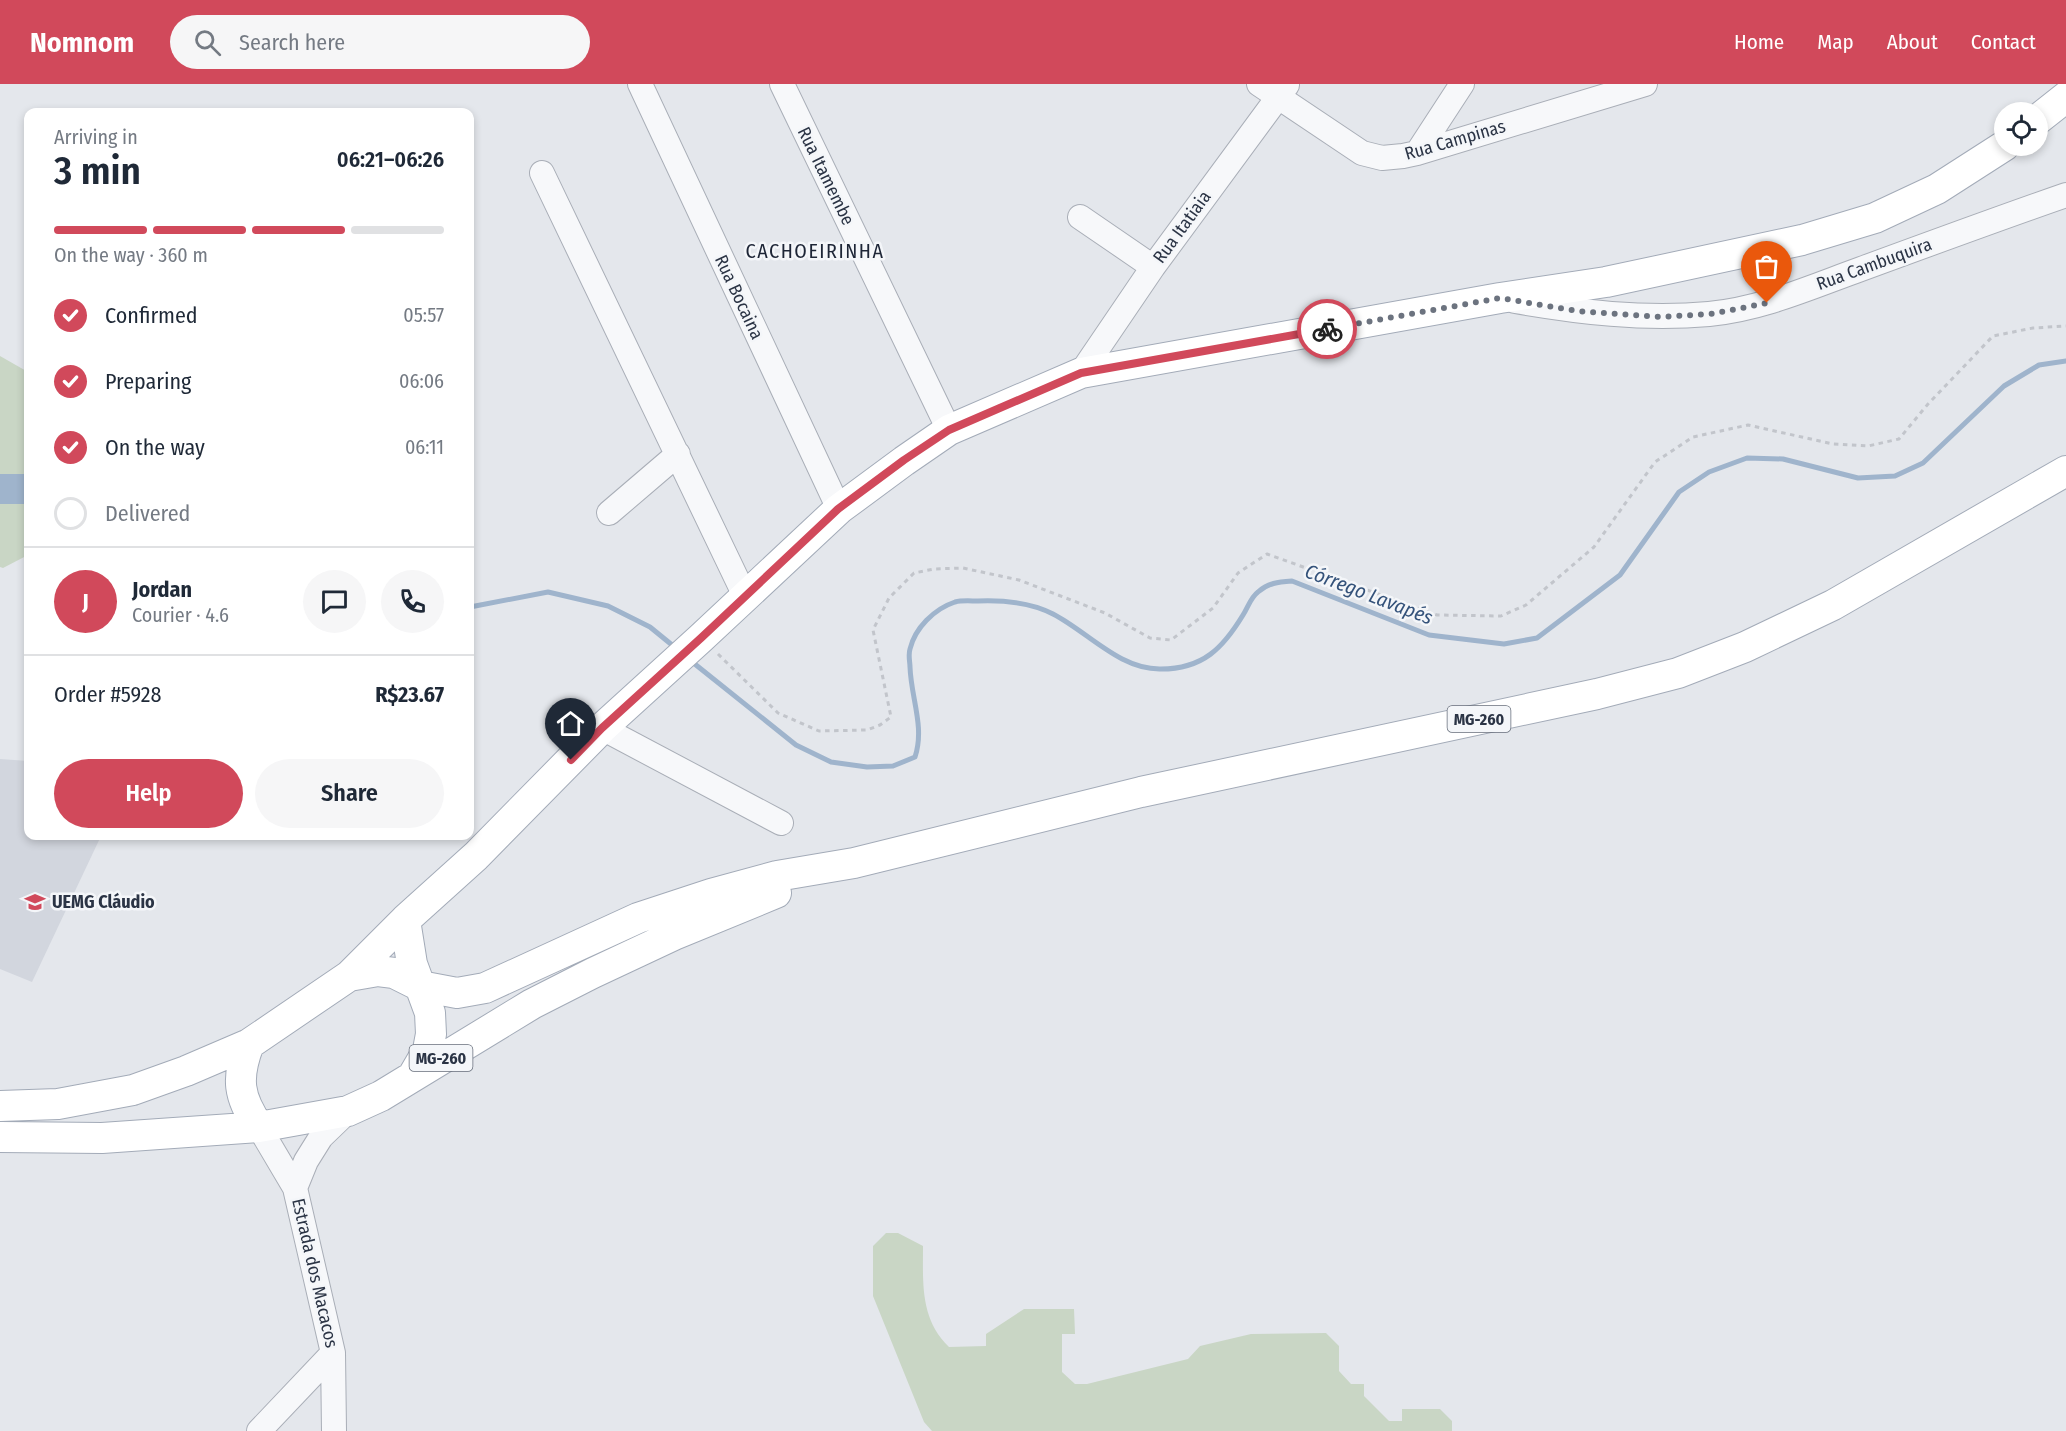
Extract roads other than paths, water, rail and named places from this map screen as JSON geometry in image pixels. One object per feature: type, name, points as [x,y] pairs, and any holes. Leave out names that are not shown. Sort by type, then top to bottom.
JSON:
[{"type":"main road","points":[[2048,111],[2066,97]]},
{"type":"main road","points":[[349,976],[405,920],[476,856],[602,728],[838,509],[949,430],[1081,373],[1500,298],[1606,282],[1802,240],[1875,218],[1937,189],[1994,152]]},
{"type":"main road","name":"MG-260","points":[[0,1106],[58,1104],[133,1090],[186,1071],[249,1044],[349,976],[378,971],[394,973],[420,986],[457,993],[485,988],[638,918],[711,894],[777,876],[854,863],[1141,792],[1597,694],[1678,673],[1745,647],[1833,604],[2066,471]]},
{"type":"main road","name":"MG-260","points":[[0,1137],[102,1138],[259,1127],[348,1111],[381,1096],[532,1004],[592,974],[674,935],[854,863]]},
{"type":"main road","points":[[405,920],[412,964],[430,1013],[431,1034],[428,1050],[414,1074]]},
{"type":"main road","points":[[249,1044],[241,1065],[240,1087],[246,1109],[259,1127]]},
{"type":"street","name":"Rua Bocaina","points":[[640,84],[838,509]]},
{"type":"street","name":"Rua Itamembe","points":[[782,84],[949,430]]},
{"type":"street","points":[[1417,153],[1462,84]]},
{"type":"street","name":"Rua Campinas","points":[[1275,88],[1362,153],[1382,158],[1417,153],[1645,84]]},
{"type":"street","name":"Rua Itatiaia","points":[[1081,373],[1275,88]]},
{"type":"street","points":[[542,173],[745,597]]},
{"type":"street","name":"Rua Cambuquira","points":[[1500,298],[1577,311],[1618,315],[1660,317],[1711,314],[1767,303],[2066,195]]},
{"type":"street","points":[[1080,217],[1153,267]]},
{"type":"street","points":[[1606,282],[1618,315]]},
{"type":"street","points":[[609,513],[678,454]]},
{"type":"street","points":[[602,728],[781,823]]},
{"type":"street","name":"Estrada dos Macacos","points":[[295,1188],[306,1161],[321,1137],[348,1111]]},
{"type":"street","name":"Estrada dos Macacos","points":[[259,1127],[295,1188],[333,1353],[334,1431]]},
{"type":"street","points":[[259,1431],[333,1353]]},
{"type":"waterway","name":"Córrego Lavapés","points":[[691,661],[796,745],[831,762],[867,767],[893,766],[915,757],[919,735],[911,679],[910,649],[916,634],[926,620],[940,609],[958,601],[1007,602],[1035,607],[1053,614],[1118,657],[1146,668],[1161,669],[1176,668],[1200,661],[1228,637],[1256,594],[1269,585],[1287,581],[1429,635],[1504,644],[1537,638],[1620,575],[1679,492],[1709,472],[1747,458],[1783,459],[1858,478],[1895,476],[1923,463],[2004,386],[2039,365],[2066,361]]},
{"type":"waterway","points":[[0,489],[24,489]]},
{"type":"waterway","name":"Córrego Lavapés","points":[[474,606],[548,592],[608,606],[650,627],[677,649]]},
{"type":"place","name":"UEMG Cláudio","points":[[35,902]]},
{"type":"district","name":"CACHOEIRINHA","points":[[815,251]]}]
